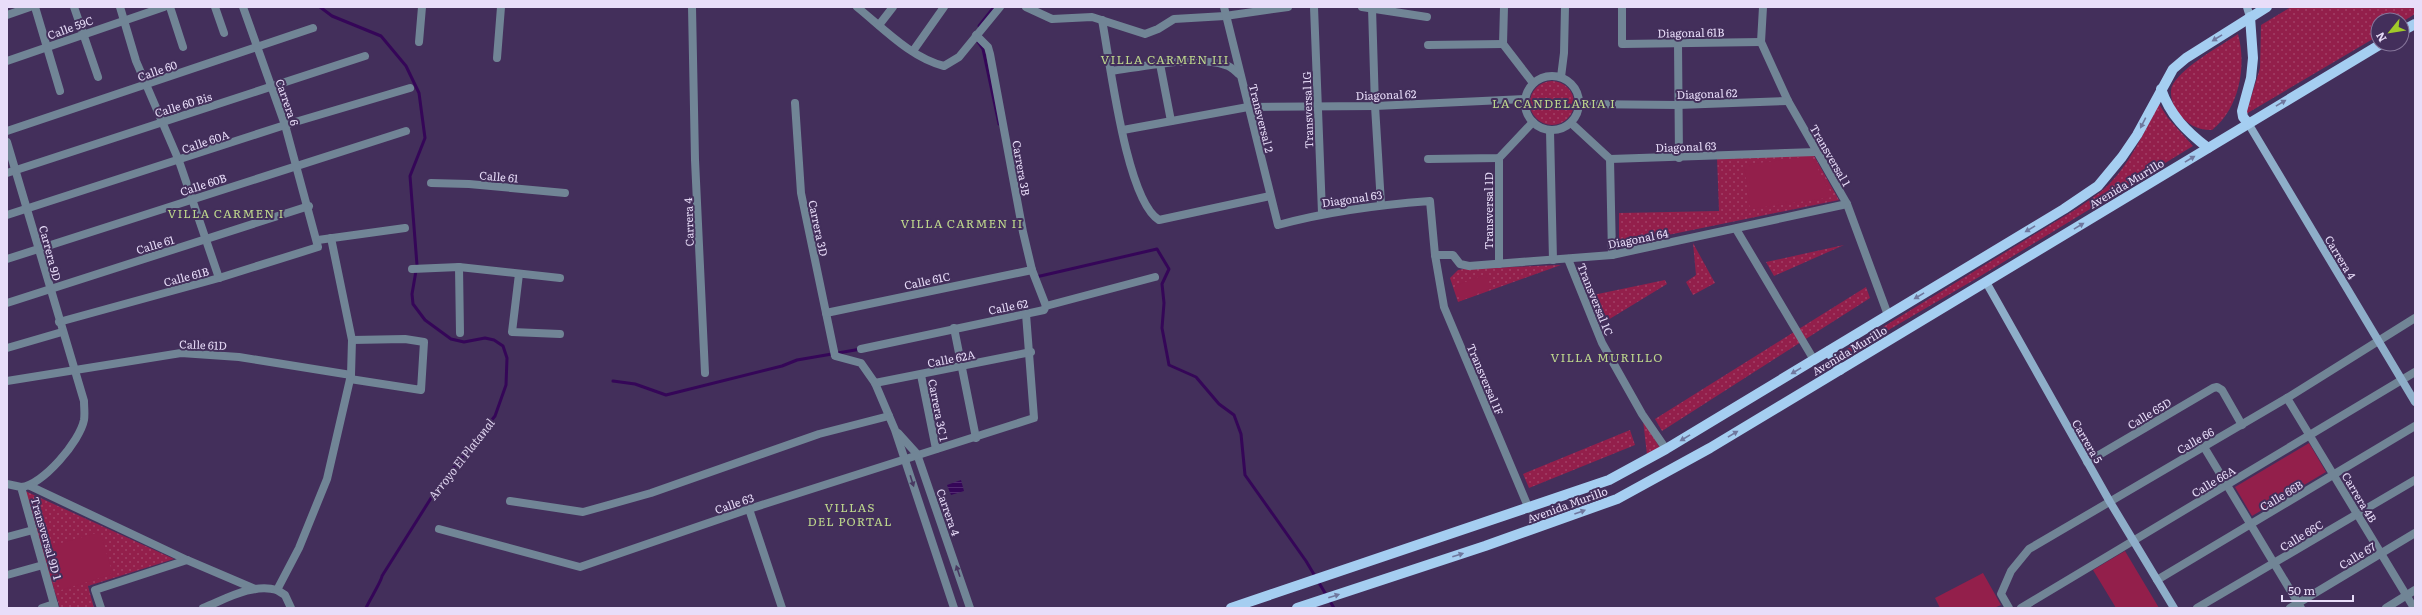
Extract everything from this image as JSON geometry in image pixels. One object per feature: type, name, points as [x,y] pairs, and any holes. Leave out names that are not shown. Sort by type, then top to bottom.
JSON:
[{"type":"main road","name":"Avenida Murillo","points":[[1231,608],[1529,509],[1609,480],[1666,449],[2064,209],[2098,186],[2122,157],[2137,135],[2161,88],[2173,69],[2186,58],[2267,7]]},
{"type":"main road","points":[[2248,124],[2243,118],[2242,111],[2251,78],[2253,58],[2250,17]]},
{"type":"main road","name":"Avenida Murillo","points":[[1297,608],[1485,546],[1618,499],[1698,455],[2370,51]]},
{"type":"main road","points":[[2161,88],[2173,115],[2182,127],[2208,148]]},
{"type":"main road","points":[[1829,351],[1840,370]]},
{"type":"street","points":[[7,15],[30,7]]},
{"type":"street","points":[[34,7],[60,91]]},
{"type":"street","points":[[74,7],[98,77]]},
{"type":"street","points":[[120,7],[146,86],[179,161],[219,278]]},
{"type":"street","name":"Calle 59C","points":[[7,60],[47,47],[82,33],[164,7]]},
{"type":"street","points":[[170,7],[183,46]]},
{"type":"street","points":[[215,7],[224,33]]},
{"type":"street","name":"Carrera 6","points":[[243,7],[285,125],[309,206],[318,244]]},
{"type":"street","points":[[419,42],[422,7]]},
{"type":"street","points":[[497,58],[501,7]]},
{"type":"street","name":"Carrera 4","points":[[692,7],[704,373]]},
{"type":"street","points":[[857,7],[928,62],[944,66],[959,57],[1000,7]]},
{"type":"street","points":[[879,25],[893,7]]},
{"type":"street","points":[[913,51],[944,7]]},
{"type":"street","points":[[1026,7],[1052,19],[1081,17],[1102,20],[1121,28],[1145,34],[1174,20],[1225,16],[1288,7]]},
{"type":"street","name":"Transversal 2","points":[[1224,7],[1278,226]]},
{"type":"street","name":"Transversal 1G","points":[[1314,7],[1322,213]]},
{"type":"street","points":[[1362,7],[1411,11],[1427,16]]},
{"type":"street","points":[[1504,7],[1503,44],[1533,83]]},
{"type":"street","points":[[1561,77],[1564,53],[1564,7]]},
{"type":"street","name":"Diagonal 61B","points":[[1622,7],[1622,44],[1761,42]]},
{"type":"street","name":"Transversal 1","points":[[1763,7],[1761,42],[1788,101],[1847,204],[1888,315]]},
{"type":"street","points":[[2247,7],[2250,17]]},
{"type":"street","points":[[1372,8],[1375,106],[1381,204]]},
{"type":"street","points":[[1102,20],[1122,130],[1134,177],[1149,212],[1159,220],[1270,196]]},
{"type":"street","name":"Calle 60","points":[[7,131],[146,86],[313,28]]},
{"type":"street","name":"Carrera 3B","points":[[976,36],[988,48],[990,54],[1023,232],[1032,270],[1046,306]]},
{"type":"street","points":[[1678,43],[1679,158]]},
{"type":"street","points":[[1428,45],[1503,44]]},
{"type":"street","name":"Calle 60 Bis","points":[[7,173],[162,122],[272,88],[365,56]]},
{"type":"street","points":[[1111,71],[1160,64],[1209,62],[1224,64],[1240,75]]},
{"type":"street","points":[[1160,64],[1171,121]]},
{"type":"street","points":[[1550,75],[1561,77],[1571,83],[1576,90],[1580,104],[1575,118],[1571,123],[1565,128],[1550,131],[1532,122],[1525,108],[1525,99],[1533,83],[1550,75]]},
{"type":"street","name":"Calle 60A","points":[[7,215],[179,161],[285,125],[410,88]]},
{"type":"street","name":"Diagonal 62","points":[[1122,130],[1248,107],[1375,106],[1525,99]]},
{"type":"street","name":"Diagonal 62","points":[[1580,104],[1678,105],[1788,101]]},
{"type":"street","name":"Carrera 3D","points":[[795,103],[801,193],[834,353]]},
{"type":"street","points":[[1428,159],[1499,158],[1532,122]]},
{"type":"street","points":[[1571,123],[1610,159],[1612,255]]},
{"type":"street","name":"Carrera 4","points":[[2248,124],[2415,402]]},
{"type":"street","name":"Calle 60B","points":[[7,259],[406,131]]},
{"type":"street","points":[[1550,131],[1553,260]]},
{"type":"street","name":"Carrera 9D","points":[[7,142],[28,208],[59,322],[84,401],[84,420],[68,450],[50,472],[30,486]]},
{"type":"street","name":"Diagonal 63","points":[[1610,159],[1679,158],[1816,152]]},
{"type":"street","name":"Transversal 1D","points":[[1499,158],[1499,264]]},
{"type":"street","name":"Calle 61","points":[[431,183],[469,184],[565,193]]},
{"type":"street","name":"Diagonal 63","points":[[1278,226],[1322,213],[1381,204],[1430,201]]},
{"type":"street","name":"Transversal 1F","points":[[1430,201],[1435,255],[1444,307],[1529,509]]},
{"type":"street","name":"Diagonal 64","points":[[1435,255],[1453,255],[1464,266],[1612,255],[1847,204]]},
{"type":"street","name":"Calle 61","points":[[7,303],[309,206]]},
{"type":"street","name":"Calle 61B","points":[[59,322],[219,278],[318,244],[331,238],[405,228]]},
{"type":"street","points":[[1736,229],[1814,360]]},
{"type":"street","points":[[277,590],[299,548],[327,479],[351,377],[352,340],[331,238]]},
{"type":"street","name":"Transversal 1C","points":[[1568,259],[1602,342],[1642,414],[1666,449]]},
{"type":"street","points":[[459,267],[460,333]]},
{"type":"street","points":[[412,269],[459,267],[560,278]]},
{"type":"street","name":"Calle 61C","points":[[826,313],[1032,270]]},
{"type":"street","points":[[519,274],[512,332],[560,334]]},
{"type":"street","name":"Calle 62","points":[[861,349],[1044,310],[1046,306],[1155,277]]},
{"type":"street","name":"Carrera 5","points":[[1986,282],[2110,502],[2174,608]]},
{"type":"street","points":[[1026,314],[1031,352]]},
{"type":"street","name":"Calle 66","points":[[2009,608],[2001,594],[2011,571],[2029,549],[2242,425],[2287,398],[2378,339],[2415,318]]},
{"type":"street","points":[[954,328],[976,438]]},
{"type":"street","points":[[7,348],[62,332]]},
{"type":"street","name":"Calle 61D","points":[[7,382],[181,353],[239,357],[421,390],[424,342],[404,339],[352,340]]},
{"type":"street","name":"Calle 62A","points":[[875,383],[962,367],[1031,352]]},
{"type":"street","name":"Calle 63","points":[[439,530],[580,567],[904,458],[976,438],[1034,418],[1031,352]]},
{"type":"street","name":"Carrera 4","points":[[834,353],[861,363],[875,383],[895,430],[954,608]]},
{"type":"street","name":"Calle 66A","points":[[2021,608],[2415,372]]},
{"type":"street","name":"Carrera 3C 1","points":[[921,375],[936,449]]},
{"type":"street","name":"Calle 65D","points":[[2087,462],[2208,390],[2217,387],[2222,390],[2242,425]]},
{"type":"street","name":"Carrera 4B","points":[[2287,398],[2414,608]]},
{"type":"street","points":[[510,501],[583,512],[651,493],[819,434],[889,416]]},
{"type":"street","name":"Calle 66B","points":[[2157,580],[2334,476],[2415,426]]},
{"type":"street","name":"Carrera 4","points":[[895,430],[917,454],[970,608]]},
{"type":"street","points":[[2204,447],[2299,606]]},
{"type":"street","name":"Calle 66C","points":[[2197,608],[2415,480]]},
{"type":"street","name":"Transversal 9D 1","points":[[7,484],[21,487],[55,606]]},
{"type":"street","points":[[21,487],[30,486],[186,560],[254,588]]},
{"type":"street","points":[[749,509],[782,608]]},
{"type":"street","points":[[7,537],[33,530]]},
{"type":"street","name":"Calle 67","points":[[2290,608],[2299,606],[2415,533]]},
{"type":"street","points":[[101,608],[95,590],[186,560]]},
{"type":"street","points":[[7,575],[43,565]]},
{"type":"street","points":[[203,608],[254,588],[266,587],[277,590],[285,595],[291,608]]},
{"type":"street","points":[[2386,608],[2415,590]]},
{"type":"street","points":[[42,608],[55,606]]},
{"type":"shaded area","points":[[2291,7],[2415,7],[2415,14],[2410,17],[2410,12],[2370,12],[2370,41],[2246,114],[2260,68],[2261,25]]},
{"type":"shaded area","points":[[2238,34],[2242,60],[2241,73],[2229,111],[2212,130],[2197,128],[2182,117],[2174,107],[2171,95],[2173,84],[2178,77],[2194,63]]},
{"type":"shaded area","points":[[1552,81],[1564,85],[1570,91],[1574,103],[1570,115],[1564,121],[1552,125],[1540,121],[1534,115],[1530,103],[1534,91],[1540,85]]},
{"type":"shaded area","points":[[2159,104],[2168,118],[2193,146],[1979,277],[1839,359],[1837,355],[2078,208],[2100,193],[2114,179],[2129,159]]},
{"type":"shaded area","points":[[1813,154],[1839,200],[1619,245],[1619,213],[1719,211],[1717,157]]},
{"type":"shaded area","points":[[1811,156],[1833,197],[1750,209],[1744,165]]},
{"type":"shaded area","points":[[1693,243],[1715,283],[1693,295],[1686,282],[1696,275]]},
{"type":"shaded area","points":[[1844,245],[1774,276],[1766,262]]},
{"type":"shaded area","points":[[1561,265],[1458,302],[1450,278],[1458,270],[1464,269]]},
{"type":"shaded area","points":[[1486,274],[1491,288],[1460,301],[1455,286]]},
{"type":"shaded area","points":[[1665,280],[1667,284],[1603,323],[1593,295]]},
{"type":"shaded area","points":[[1866,287],[1870,298],[1662,431],[1655,419]]},
{"type":"shaded area","points":[[1643,420],[1660,448],[1647,455]]},
{"type":"shaded area","points":[[1630,430],[1635,445],[1529,488],[1523,474]]},
{"type":"shaded area","points":[[2309,443],[2326,472],[2252,516],[2235,487]]},
{"type":"shaded area","points":[[961,480],[964,491],[951,495],[947,485]]},
{"type":"shaded area","points":[[23,490],[174,559],[88,586],[94,608],[60,608]]},
{"type":"shaded area","points":[[100,532],[113,574],[61,590],[48,547]]},
{"type":"shaded area","points":[[2125,551],[2159,608],[2116,608],[2093,570]]},
{"type":"shaded area","points":[[1983,573],[2001,605],[1994,608],[1940,608],[1935,598]]},
{"type":"waterway","name":"Arroyo El Platanal","points":[[320,7],[332,16],[381,36],[406,66],[419,93],[425,138],[410,176],[417,265],[412,294],[413,304],[425,320],[451,339],[464,342],[485,338],[494,340],[503,346],[507,358],[506,385],[495,416],[438,487],[382,576],[366,608]]},
{"type":"waterway","points":[[979,26],[994,7]]},
{"type":"waterway","points":[[978,42],[983,49],[999,124]]},
{"type":"waterway","points":[[1036,277],[1157,249],[1169,269],[1162,284],[1164,303],[1162,328],[1169,365],[1196,377],[1219,404],[1234,415],[1241,434],[1245,475],[1306,561],[1334,608]]},
{"type":"waterway","points":[[613,381],[635,384],[666,395],[782,366],[797,360],[861,349]]},
{"type":"district","name":"VILLA CARMEN III","points":[[1165,59]]},
{"type":"district","name":"LA CANDELARIA I","points":[[1554,103]]},
{"type":"district","name":"VILLA CARMEN I","points":[[226,213]]},
{"type":"district","name":"VILLA CARMEN II","points":[[962,223]]},
{"type":"district","name":"VILLA MURILLO","points":[[1607,357]]},
{"type":"district","name":"VILLAS DEL PORTAL","points":[[850,514]]}]
